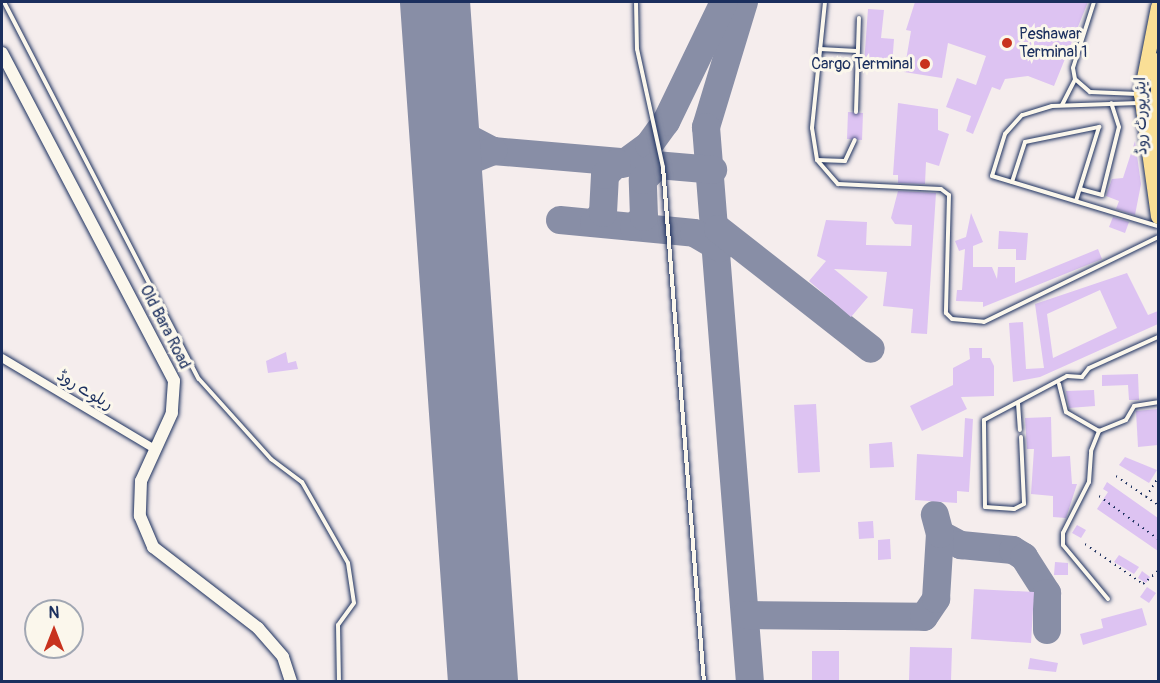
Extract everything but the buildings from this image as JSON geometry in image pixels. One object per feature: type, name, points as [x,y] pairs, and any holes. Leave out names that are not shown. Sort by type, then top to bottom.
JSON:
[{"type":"main road","points":[[1158,7],[1141,98],[1158,216]]},
{"type":"main road","name":"ایئرپورٹ روڈ","points":[[1158,60],[1158,172]]},
{"type":"street","name":"Old Bara Road","points":[[2,53],[174,381],[172,413],[153,448],[141,481],[140,516],[153,547],[258,628],[283,657],[291,681]]},
{"type":"street","name":"ریلوے روڈ","points":[[2,358],[153,448]]},
{"type":"lane","points":[[4,2],[199,379],[271,459],[302,482],[348,563],[354,603],[338,625],[339,681]]},
{"type":"lane","points":[[636,2],[637,49],[663,166],[704,681]]},
{"type":"lane","points":[[825,2],[812,128],[817,160],[838,184],[941,189],[949,195],[946,313],[966,323],[984,322],[1158,237]]},
{"type":"lane","points":[[1062,105],[1075,79],[1073,68],[1094,2]]},
{"type":"lane","points":[[856,112],[859,18]]},
{"type":"lane","points":[[820,49],[857,51]]},
{"type":"lane","points":[[1075,79],[1090,92],[1141,98]]},
{"type":"lane","points":[[1141,98],[1111,104],[1062,105],[1034,110],[1011,123],[992,176],[1158,226]]},
{"type":"lane","points":[[1080,189],[1102,195],[1119,128],[1111,104]]},
{"type":"lane","points":[[1012,182],[1025,142],[1099,127],[1076,201]]},
{"type":"lane","points":[[817,160],[845,161],[855,140]]},
{"type":"lane","points":[[1021,437],[1024,504],[1014,509],[985,507],[982,423],[1017,403],[1158,338]]},
{"type":"lane","points":[[1059,384],[1066,412],[1099,431]]},
{"type":"lane","points":[[1108,599],[1062,539],[1089,482],[1091,451],[1099,431],[1126,420],[1134,406],[1158,402]]},
{"type":"lane","points":[[1017,403],[1020,430]]},
{"type":"path","points":[[1116,476],[1158,505]]},
{"type":"path","points":[[1146,497],[1158,478]]},
{"type":"path","points":[[1099,496],[1158,539]]},
{"type":"path","points":[[1085,544],[1143,584],[1158,571]]},
{"type":"taxiway","points":[[623,164],[649,145],[666,122],[724,2]]},
{"type":"taxiway","points":[[744,2],[706,127],[750,682]]},
{"type":"taxiway","points":[[443,125],[493,151],[713,170]]},
{"type":"taxiway","points":[[446,170],[493,151]]},
{"type":"taxiway","points":[[594,223],[603,213],[605,175],[617,163]]},
{"type":"taxiway","points":[[634,227],[644,217],[643,180],[656,166]]},
{"type":"taxiway","points":[[560,220],[694,233],[720,248]]},
{"type":"taxiway","points":[[718,229],[871,349]]},
{"type":"taxiway","points":[[746,615],[924,617],[936,599],[940,534],[935,515]]},
{"type":"taxiway","points":[[940,534],[961,545],[1013,550],[1024,557],[1047,593],[1047,630]]},
{"type":"runway","points":[[435,2],[483,682]]},
{"type":"place","name":"Peshawar Terminal 1","points":[[1007,43]]},
{"type":"place","name":"Cargo Terminal","points":[[925,64]]}]
